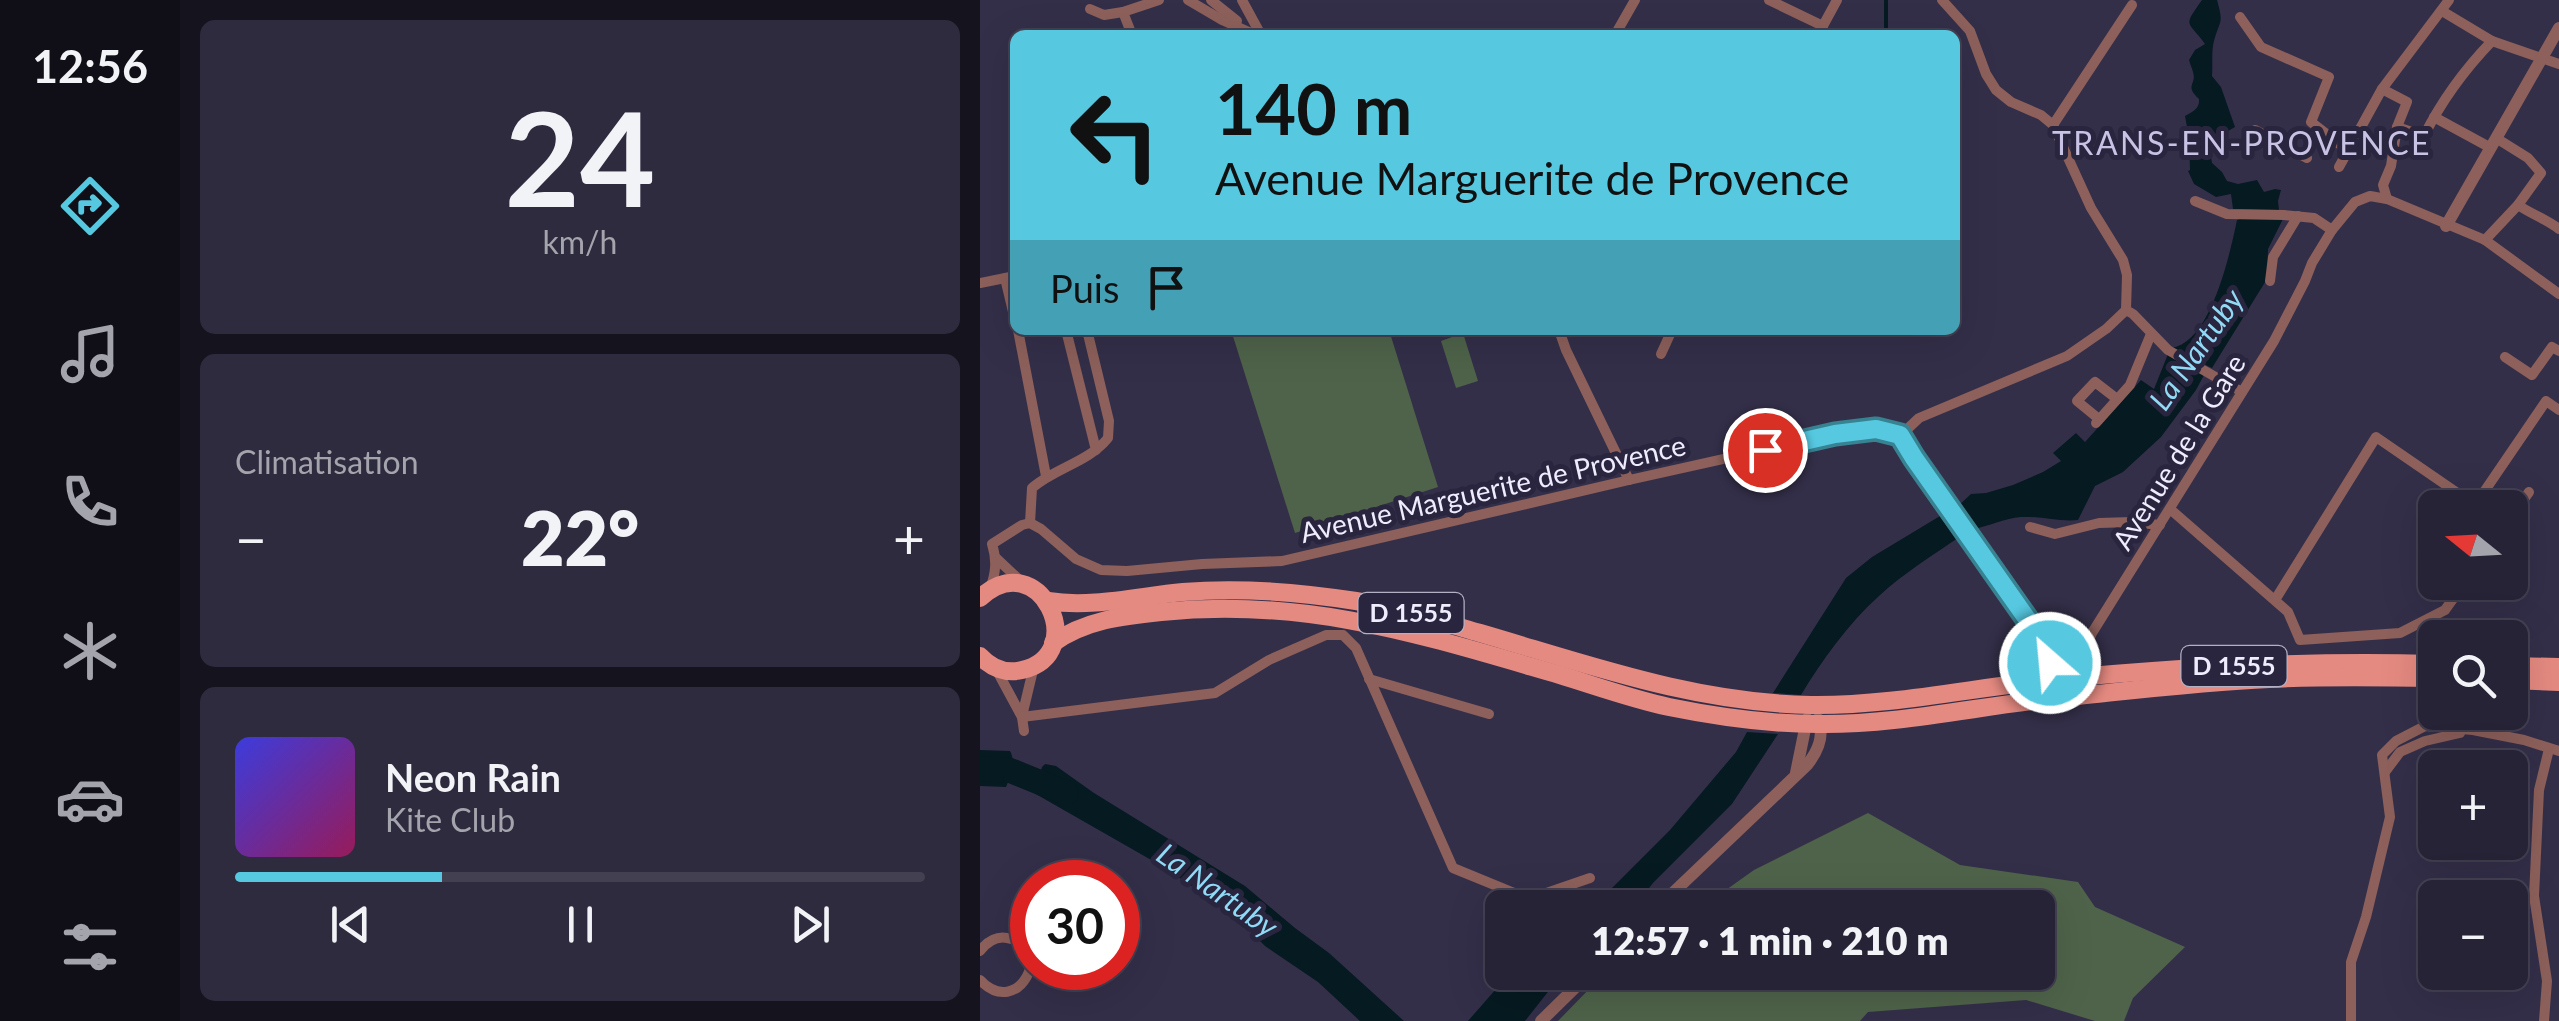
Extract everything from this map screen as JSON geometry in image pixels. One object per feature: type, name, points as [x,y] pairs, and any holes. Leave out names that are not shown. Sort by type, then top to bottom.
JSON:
[{"type":"main road","points":[[985,594],[1007,584],[1026,586],[1048,601],[1056,629],[1049,652],[1034,666],[1008,671],[985,661]]},
{"type":"main road","name":"D 1555","points":[[1048,601],[1078,604],[1230,590],[1316,595],[1408,612],[1669,688],[1810,714],[1902,719],[2098,694],[2271,678],[2418,678]]},
{"type":"main road","name":"D 1555","points":[[1054,643],[1106,619],[1137,614],[1229,608],[1314,613],[1417,633],[1665,706],[1785,723],[1810,714],[2051,674],[2083,678],[2250,665],[2418,664]]},
{"type":"main road","points":[[2528,666],[2559,667]]},
{"type":"main road","points":[[2528,681],[2559,682]]},
{"type":"street","points":[[1090,9],[1104,14],[1123,12],[1159,0]]},
{"type":"street","points":[[1188,0],[1246,30]]},
{"type":"street","points":[[1211,0],[1249,30]]},
{"type":"street","points":[[1242,0],[1253,30]]},
{"type":"street","points":[[1618,30],[1635,0]]},
{"type":"street","points":[[1769,0],[1819,30]]},
{"type":"street","points":[[1822,30],[1837,0]]},
{"type":"street","points":[[1942,0],[1970,31],[1996,90],[2053,125],[2127,275],[2126,310],[2106,329],[2067,356],[1919,418],[1900,435],[2046,646],[2051,674],[2040,689],[1962,710]]},
{"type":"street","points":[[2338,167],[2382,89],[2449,0]]},
{"type":"street","points":[[2053,125],[2132,5]]},
{"type":"street","points":[[1123,12],[1130,30]]},
{"type":"street","points":[[2442,12],[2492,40],[2559,64]]},
{"type":"street","points":[[2240,17],[2261,48],[2329,77],[2310,122],[2347,150]]},
{"type":"street","points":[[2446,226],[2559,28]]},
{"type":"street","points":[[2398,126],[2424,136],[2440,104],[2492,40]]},
{"type":"street","points":[[2382,89],[2408,102],[2384,185],[2386,199],[2484,240],[2559,294]]},
{"type":"street","points":[[2434,117],[2528,158],[2540,173],[2518,204],[2484,240]]},
{"type":"street","points":[[2255,130],[2307,158]]},
{"type":"street","name":"Avenue de la Gare","points":[[2083,678],[2082,661],[2092,633],[2274,341],[2332,230],[2355,202],[2370,196],[2386,199]]},
{"type":"street","points":[[2195,200],[2230,214],[2314,218],[2332,230]]},
{"type":"street","points":[[2518,204],[2559,229]]},
{"type":"street","points":[[2270,281],[2273,256],[2298,216]]},
{"type":"street","points":[[980,283],[1010,277]]},
{"type":"street","points":[[2126,310],[2168,350],[2242,392]]},
{"type":"street","points":[[2117,399],[2095,382],[2077,401],[2097,421],[2130,385],[2151,334]]},
{"type":"street","points":[[1019,335],[1046,476]]},
{"type":"street","points":[[1067,335],[1096,450]]},
{"type":"street","points":[[1026,586],[986,543],[1030,524],[1032,488],[1046,476],[1096,450],[1108,438],[1110,431],[1088,335]]},
{"type":"street","points":[[1561,335],[1629,480]]},
{"type":"street","points":[[1661,354],[1670,335]]},
{"type":"street","points":[[2504,357],[2532,375],[2552,347],[2559,351]]},
{"type":"street","points":[[2485,490],[2546,401],[2559,410]]},
{"type":"street","name":"Avenue Marguerite de Provence","points":[[1030,524],[1076,559],[1101,570],[1282,562],[1835,434],[1876,429],[1900,435]]},
{"type":"street","points":[[2275,600],[2376,438],[2451,490]]},
{"type":"street","points":[[2170,509],[2288,612],[2300,640],[2400,633],[2446,610],[2453,600]]},
{"type":"street","points":[[2030,527],[2055,534],[2098,523],[2160,526]]},
{"type":"street","points":[[985,594],[994,578],[996,558]]},
{"type":"street","points":[[1022,716],[1215,693],[1270,660],[1326,635],[1343,635],[1356,648],[1452,868],[1530,900],[1590,878]]},
{"type":"street","points":[[2046,646],[2085,649]]},
{"type":"street","points":[[985,661],[1022,716]]},
{"type":"street","points":[[1024,731],[1022,716],[1034,666]]},
{"type":"street","points":[[2083,678],[2089,690],[2098,694]]},
{"type":"street","points":[[1370,679],[1489,714]]},
{"type":"street","points":[[1676,890],[1795,775],[1810,714]]},
{"type":"street","points":[[2351,1021],[2351,962],[2390,817],[2385,773],[2400,752],[2425,741],[2473,730],[2554,750],[2539,790],[2534,896],[2547,980],[2544,1021]]},
{"type":"street","points":[[980,951],[995,938],[1007,937],[1028,950],[1032,969],[1023,986],[1005,994],[990,990],[980,980]]},
{"type":"street","points":[[1541,1021],[1573,990]]},
{"type":"green space","points":[[1233,335],[1391,335],[1438,487],[1295,533]]},
{"type":"green space","points":[[1464,335],[1478,381],[1456,388],[1441,341]]},
{"type":"green space","points":[[1868,813],[1960,865],[2078,882],[2095,907],[2185,947],[2133,998],[2124,1021],[2095,1021],[2026,1000],[1868,1012],[1860,1021],[1558,1021],[1588,990],[2055,990],[2055,890],[1726,890],[1754,870]]},
{"type":"water","points":[[2202,0],[2217,0],[2220,22],[2213,45],[2212,76],[2221,87],[2235,127],[2214,139],[2212,163],[2227,181],[2238,184],[2257,180],[2264,192],[2281,190],[2279,210],[2233,209],[2231,194],[2216,197],[2194,184],[2188,171],[2185,116],[2199,102],[2192,88],[2194,76],[2189,60],[2205,44],[2190,20]]},
{"type":"water","points":[[2283,219],[2268,249],[2267,279],[2212,368],[2171,348],[2197,331],[2208,314],[2224,274],[2237,220]]},
{"type":"water","points":[[2168,354],[2204,375],[2196,390],[2161,437],[2123,472],[2095,486],[2078,520],[2021,517],[1973,529],[1958,506],[1971,494],[2013,485],[2061,461],[2053,453],[2076,433],[2085,442],[2141,380],[2154,389]]},
{"type":"water","points":[[1945,513],[1961,536],[1898,580],[1868,607],[1836,643],[1801,695],[1773,693],[1846,578],[1872,557]]},
{"type":"water","points":[[1747,732],[1778,734],[1732,804],[1647,890],[1610,890],[1670,830],[1736,752]]},
{"type":"water","points":[[980,750],[1010,751],[1013,764],[1006,787],[980,786]]},
{"type":"water","points":[[1045,764],[1056,766],[1245,886],[1329,953],[1404,1021],[1360,1021],[1318,982],[1265,946],[1230,911],[1160,865],[1034,793]]},
{"type":"water","points":[[1495,990],[1549,990],[1525,1021],[1468,1021]]},
{"type":"waterway","points":[[1886,0],[1886,30]]},
{"type":"waterway","name":"La Nartuby","points":[[980,769],[1009,770],[1066,793]]},
{"type":"district","name":"TRANS-EN-PROVENCE","points":[[2242,144]]},
{"type":"route","points":[[1765,450],[1876,429],[1900,435],[2046,646],[2050,663]]}]
